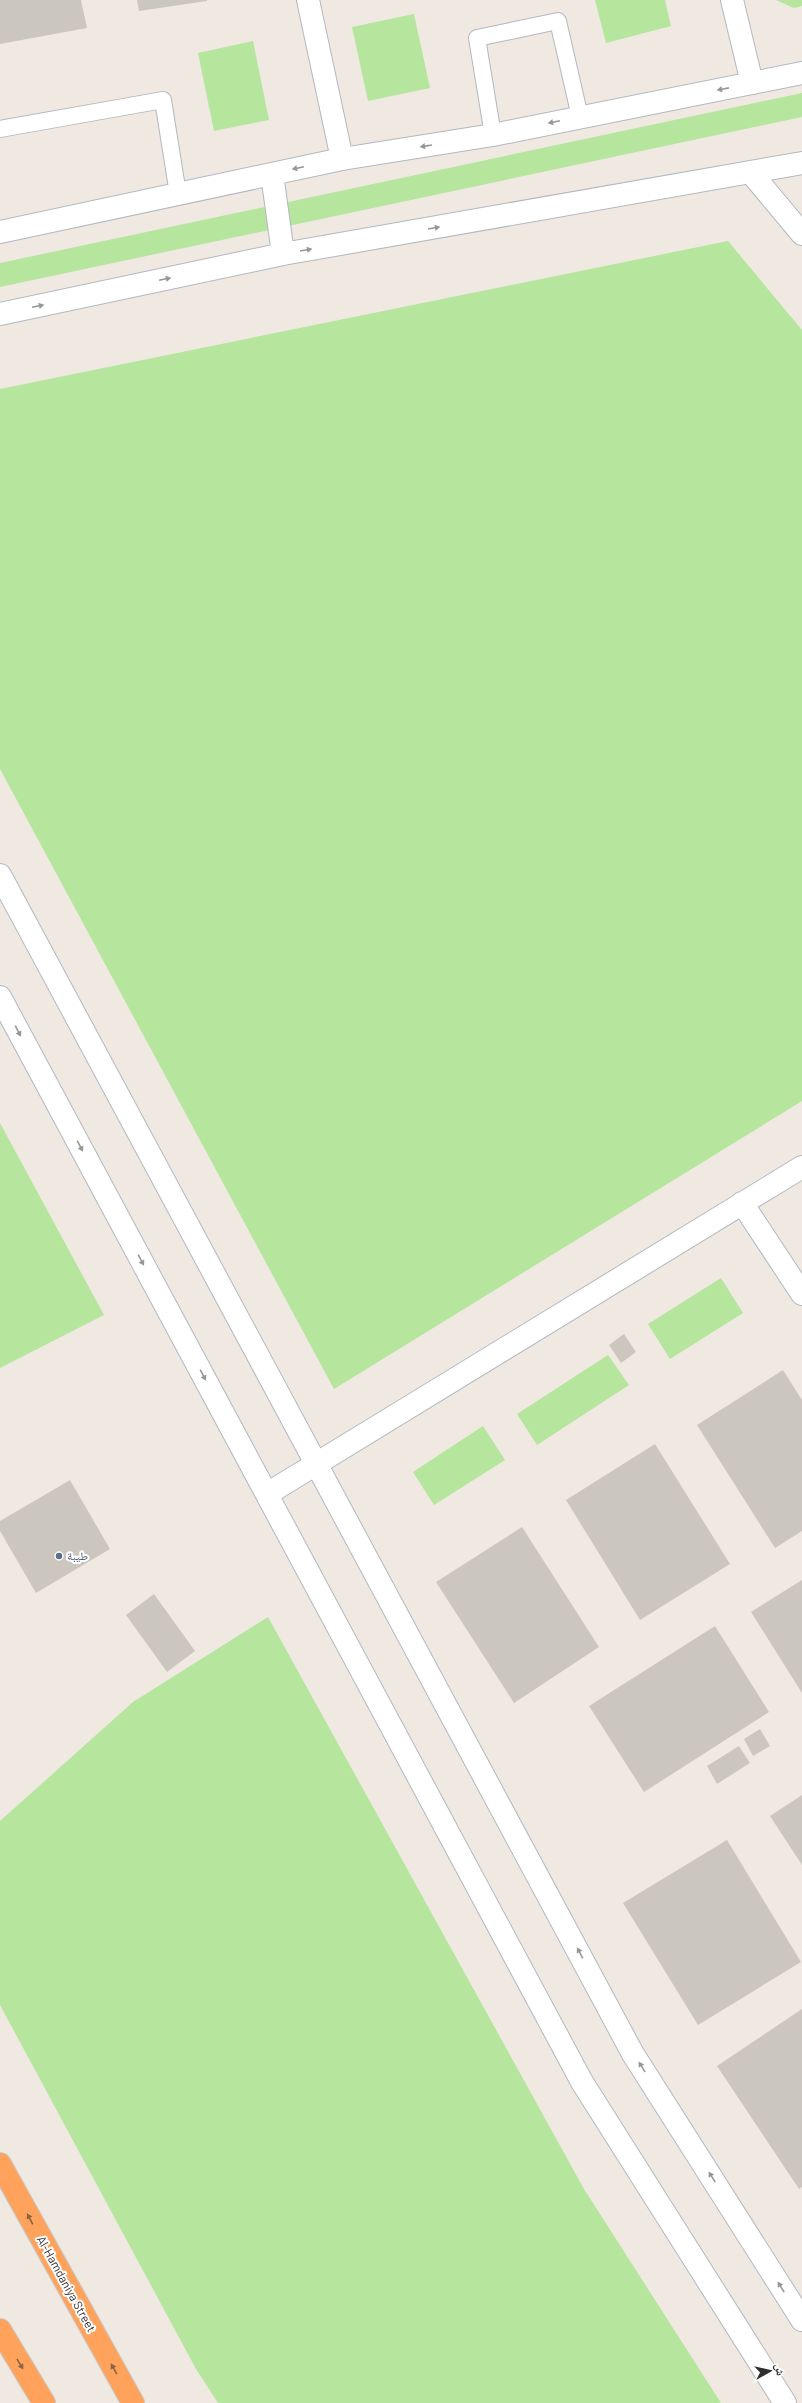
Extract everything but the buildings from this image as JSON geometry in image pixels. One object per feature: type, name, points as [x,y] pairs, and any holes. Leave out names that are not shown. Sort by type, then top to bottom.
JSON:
[{"type":"highway","name":"Al-Hamdaniya Street","points":[[0,2164],[133,2403]]},
{"type":"highway","points":[[0,2330],[44,2403]]},
{"type":"street","points":[[308,0],[342,159]]},
{"type":"street","points":[[732,0],[752,83]]},
{"type":"street","points":[[0,232],[342,159],[493,135],[802,73]]},
{"type":"street","points":[[0,314],[283,254],[752,174],[802,163]]},
{"type":"street","points":[[272,174],[283,254]]},
{"type":"street","points":[[752,174],[802,234]]},
{"type":"street","points":[[0,875],[634,2054],[802,2320]]},
{"type":"street","points":[[0,997],[582,2082],[784,2403]]},
{"type":"street","points":[[267,1494],[802,1167]]},
{"type":"street","points":[[742,1203],[802,1294]]},
{"type":"lane","points":[[493,135],[477,38],[558,21],[580,117]]},
{"type":"lane","points":[[0,129],[163,100],[178,194]]},
{"type":"green space","points":[[595,0],[665,0],[671,26],[606,43]]},
{"type":"green space","points":[[776,0],[802,0],[802,6],[794,8]]},
{"type":"green space","points":[[414,14],[430,88],[368,101],[352,27]]},
{"type":"green space","points":[[253,41],[269,120],[214,131],[198,53]]},
{"type":"green space","points":[[802,93],[802,117],[0,287],[0,263]]},
{"type":"green space","points":[[728,241],[802,330],[802,1101],[334,1389],[0,769],[0,389]]},
{"type":"green space","points":[[0,1123],[104,1315],[0,1368]]},
{"type":"green space","points":[[721,1278],[743,1313],[670,1359],[648,1324]]},
{"type":"green space","points":[[608,1355],[629,1385],[537,1445],[517,1414]]},
{"type":"green space","points":[[483,1426],[505,1460],[434,1505],[413,1472]]},
{"type":"green space","points":[[268,1617],[584,2189],[721,2403],[218,2403],[196,2369],[0,2005],[0,1821],[133,1702]]},
{"type":"place","name":"طيبة","points":[[59,1556]]}]
